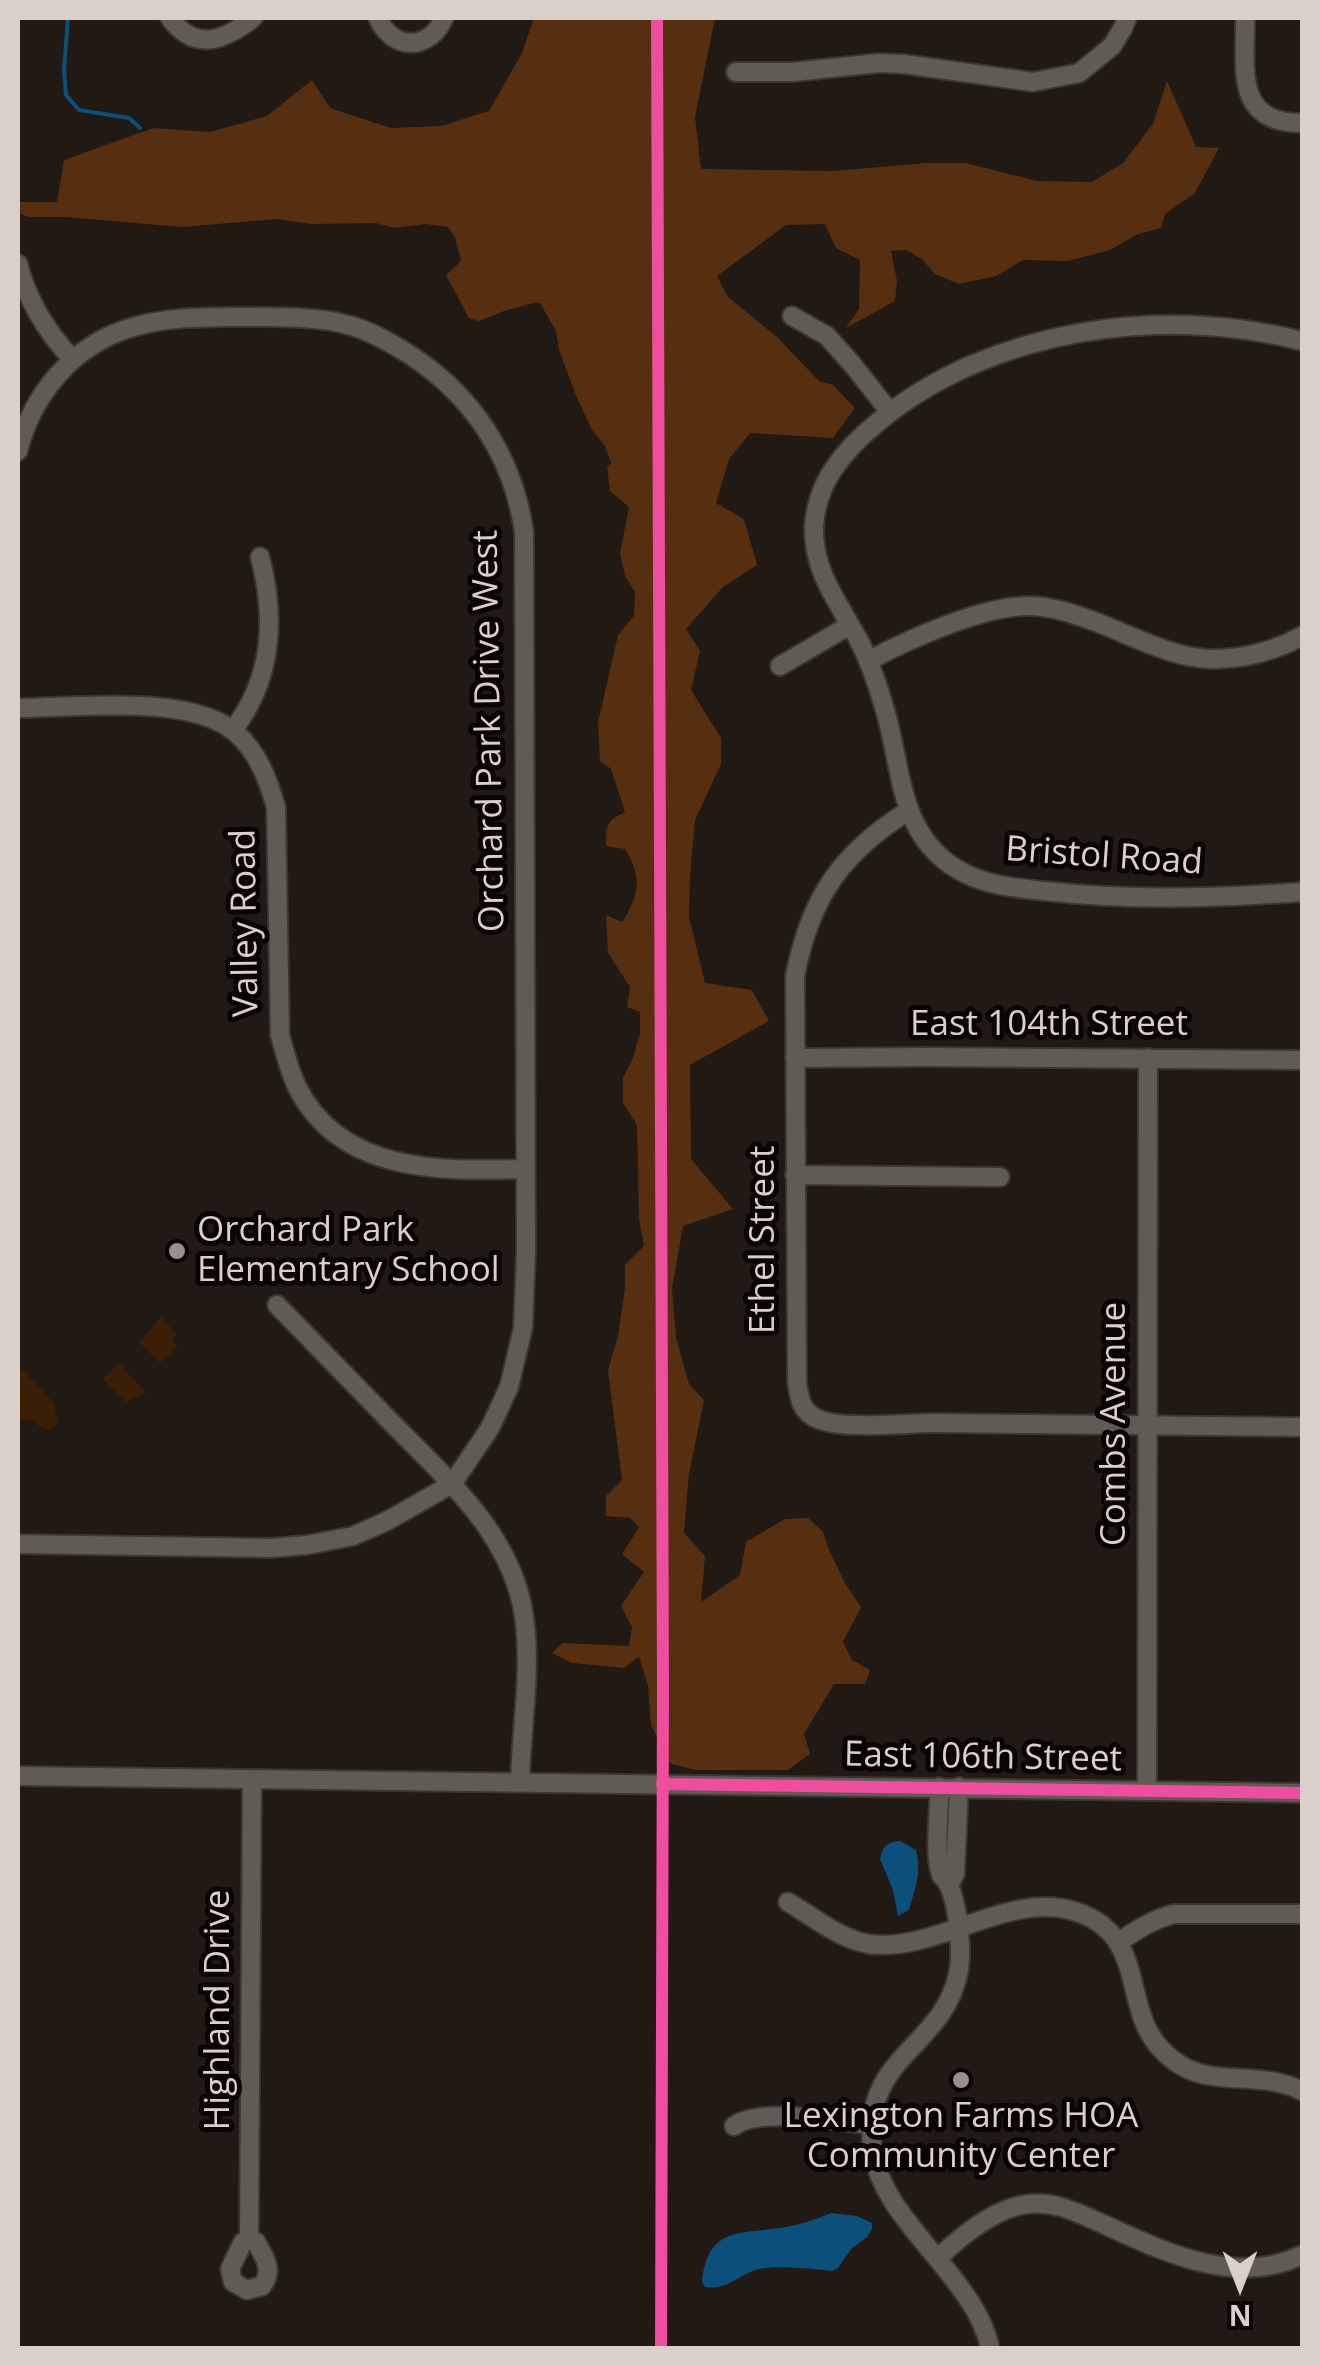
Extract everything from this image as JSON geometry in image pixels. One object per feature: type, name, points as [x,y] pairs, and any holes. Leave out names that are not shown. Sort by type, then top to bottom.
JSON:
[{"type":"street","points":[[170,18],[189,36],[202,40],[227,34],[253,18]]},
{"type":"street","points":[[378,18],[388,34],[406,42],[429,38],[444,18]]},
{"type":"street","points":[[736,72],[793,72],[879,63],[1033,82],[1079,73],[1112,46],[1126,18]]},
{"type":"street","points":[[1245,18],[1248,92],[1258,108],[1280,122],[1302,123]]},
{"type":"street","points":[[18,264],[40,316],[72,358],[36,404],[18,451]]},
{"type":"street","points":[[792,316],[827,336],[890,412]]},
{"type":"street","name":"Orchard Park Drive West","points":[[72,358],[118,332],[175,318],[292,318],[338,323],[376,335],[424,365],[466,402],[490,434],[515,489],[524,532],[523,1328],[518,1358],[498,1413],[452,1484]]},
{"type":"street","name":"Bristol Road","points":[[1302,342],[1196,326],[1114,329],[1050,338],[977,362],[890,412],[847,450],[836,463],[817,504],[814,540],[820,569],[868,660],[891,732],[908,811],[927,842],[946,861],[1000,886],[1072,894],[1148,898],[1302,892]]},
{"type":"street","points":[[18,708],[121,706],[183,710],[233,730],[258,687],[268,646],[270,600],[260,557]]},
{"type":"street","points":[[868,660],[985,612],[1028,606],[1066,612],[1192,657],[1215,659],[1256,654],[1302,636]]},
{"type":"street","points":[[780,666],[850,625]]},
{"type":"street","name":"Valley Road","points":[[233,730],[266,774],[276,806],[280,1035],[288,1065],[305,1100],[332,1131],[374,1157],[411,1166],[525,1169]]},
{"type":"street","name":"Ethel Street","points":[[908,811],[879,828],[838,870],[810,918],[795,976],[799,1398],[812,1416],[850,1424],[1148,1425]]},
{"type":"street","name":"East 104th Street","points":[[795,1058],[1302,1060]]},
{"type":"street","name":"Combs Avenue","points":[[1147,1791],[1148,1058]]},
{"type":"street","points":[[795,1175],[1000,1176]]},
{"type":"street","points":[[278,1305],[467,1500],[500,1549],[514,1578],[524,1614],[526,1676],[520,1783]]},
{"type":"street","points":[[1148,1425],[1302,1427]]},
{"type":"street","points":[[18,1544],[271,1548],[307,1545],[366,1532],[452,1484]]},
{"type":"street","name":"East 106th Street","points":[[18,1776],[1302,1793]]},
{"type":"street","name":"Highland Drive","points":[[249,2240],[252,1780]]},
{"type":"street","points":[[938,1787],[940,1874],[949,1886],[961,1958],[954,1992],[940,2017],[896,2063],[874,2105],[875,2164],[884,2187],[977,2316],[990,2348]]},
{"type":"street","points":[[949,1886],[955,1874],[959,1787]]},
{"type":"street","points":[[788,1902],[867,1944],[901,1943],[1037,1906],[1082,1914],[1118,1943],[1130,1967],[1146,2028],[1162,2052],[1180,2067],[1209,2077],[1268,2080],[1302,2091]]},
{"type":"street","points":[[1118,1943],[1149,1923],[1173,1914],[1302,1914]]},
{"type":"street","points":[[734,2126],[742,2120],[776,2116],[872,2125]]},
{"type":"street","points":[[938,2258],[998,2213],[1024,2204],[1064,2207],[1171,2255],[1217,2266],[1272,2266],[1302,2255]]},
{"type":"shaded area","points":[[534,18],[715,18],[695,117],[701,169],[833,171],[966,163],[1037,181],[1092,182],[1123,163],[1153,124],[1167,81],[1196,147],[1219,148],[1195,193],[1165,214],[1161,228],[1138,234],[1110,250],[1068,261],[1023,260],[996,276],[959,284],[935,274],[922,259],[906,250],[891,251],[897,281],[895,301],[846,328],[859,309],[860,260],[836,248],[825,224],[786,225],[717,276],[728,297],[777,337],[819,381],[833,385],[855,408],[833,438],[750,433],[729,459],[716,503],[744,519],[757,565],[723,587],[686,629],[700,651],[691,690],[721,738],[721,764],[695,820],[689,917],[705,983],[752,990],[769,1021],[690,1065],[691,1159],[733,1209],[683,1226],[672,1289],[676,1337],[689,1384],[704,1400],[689,1474],[684,1533],[705,1556],[701,1602],[740,1575],[746,1542],[785,1519],[808,1518],[823,1532],[845,1583],[861,1607],[843,1642],[852,1660],[870,1670],[865,1684],[834,1684],[804,1734],[810,1754],[788,1770],[695,1770],[669,1763],[651,1725],[648,1686],[639,1657],[624,1668],[572,1663],[552,1653],[562,1643],[629,1646],[632,1627],[621,1606],[644,1572],[622,1554],[639,1527],[630,1518],[606,1516],[606,1496],[622,1480],[608,1370],[618,1336],[625,1265],[644,1246],[639,1219],[637,1125],[623,1103],[623,1078],[640,1033],[640,1012],[627,1007],[630,987],[608,953],[606,915],[622,922],[637,886],[625,849],[606,846],[608,824],[625,812],[611,769],[600,761],[598,722],[618,635],[634,616],[635,592],[625,576],[620,553],[629,507],[610,491],[607,467],[611,463],[577,398],[556,331],[540,303],[479,321],[469,318],[446,275],[461,261],[448,227],[426,224],[394,228],[376,223],[311,224],[277,219],[182,227],[28,217],[18,212],[18,202],[57,202],[64,160],[153,128],[210,132],[267,116],[312,80],[330,108],[391,128],[441,126],[489,111],[522,53]]},
{"type":"shaded area","points":[[161,1317],[177,1334],[171,1340],[178,1347],[160,1363],[139,1342]]},
{"type":"shaded area","points":[[119,1363],[146,1393],[126,1402],[103,1379]]},
{"type":"shaded area","points":[[18,1365],[52,1401],[59,1422],[51,1430],[33,1420],[18,1420]]},
{"type":"water","points":[[900,1841],[916,1850],[918,1866],[909,1910],[898,1916],[893,1890],[880,1859],[886,1845]]},
{"type":"water","points":[[831,2213],[857,2216],[872,2223],[867,2237],[852,2248],[838,2268],[766,2268],[720,2287],[705,2287],[702,2282],[711,2250],[729,2236],[797,2225]]},
{"type":"waterway","points":[[68,18],[66,95],[79,110],[129,118],[140,128]]},
{"type":"cycle path","points":[[657,18],[663,1686],[661,2348]]},
{"type":"cycle path","points":[[662,1784],[1302,1793]]},
{"type":"place","name":"Orchard Park Elementary School","points":[[177,1251]]},
{"type":"place","name":"Lexington Farms HOA Community Center","points":[[961,2080]]}]
